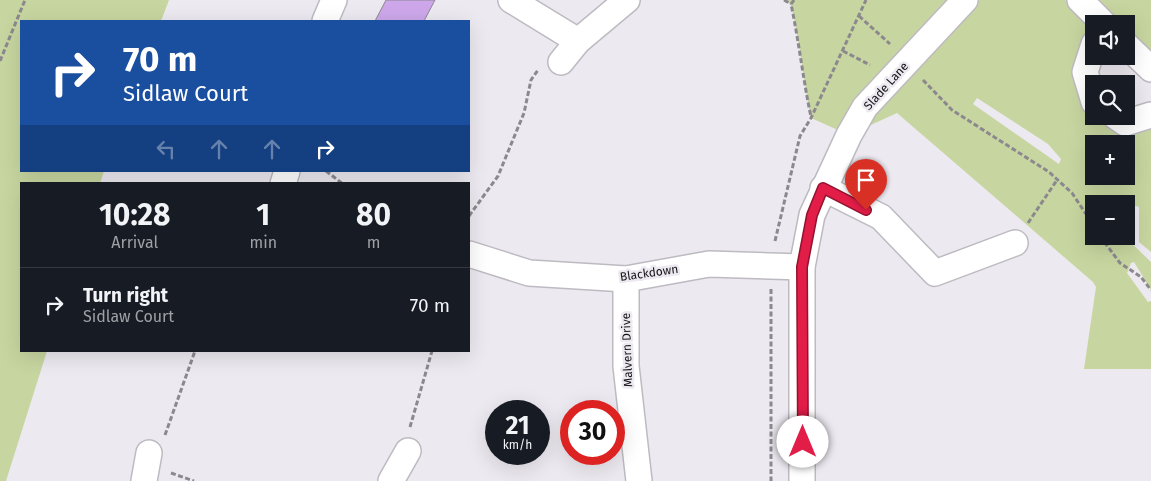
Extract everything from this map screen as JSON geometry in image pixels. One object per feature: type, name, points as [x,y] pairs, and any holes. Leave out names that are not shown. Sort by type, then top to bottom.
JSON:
[{"type":"street","points":[[325,20],[334,0]]},
{"type":"street","points":[[512,0],[578,41]]},
{"type":"street","points":[[551,64],[627,0]]},
{"type":"street","name":"Slade Lane","points":[[802,481],[802,267],[812,215],[823,188],[865,107],[965,0]]},
{"type":"street","points":[[1080,0],[1095,15]]},
{"type":"street","points":[[1135,54],[1151,69]]},
{"type":"street","points":[[1135,120],[1151,115]]},
{"type":"street","points":[[823,188],[881,217],[936,272],[1015,243]]},
{"type":"street","name":"Blackdown","points":[[470,254],[529,273],[626,278],[709,264],[802,267]]},
{"type":"street","name":"Malvern Drive","points":[[626,278],[626,366],[639,481]]},
{"type":"street","points":[[391,481],[408,441]]},
{"type":"street","points":[[145,481],[155,448]]},
{"type":"path","points":[[0,61],[26,0]]},
{"type":"path","points":[[784,0],[791,4],[799,38],[801,72],[811,118]]},
{"type":"path","points":[[791,4],[794,0]]},
{"type":"path","points":[[859,16],[908,62],[952,110],[1057,180],[1072,193],[1085,212]]},
{"type":"path","points":[[842,51],[878,70]]},
{"type":"path","points":[[470,215],[498,176],[524,113],[531,80],[551,64]]},
{"type":"path","points":[[327,172],[340,182]]},
{"type":"path","points":[[1015,243],[1057,180]]},
{"type":"path","points":[[1107,245],[1120,263],[1141,278],[1151,290]]},
{"type":"path","points":[[155,448],[196,352]]},
{"type":"path","points":[[408,441],[432,352]]},
{"type":"green space","points":[[0,0],[169,0],[161,20],[20,20],[20,172],[104,172],[101,182],[20,182],[20,352],[47,352],[6,481],[0,481]]},
{"type":"green space","points":[[784,0],[1151,0],[1151,69],[1135,54],[1135,15],[1085,15],[1085,65],[1094,65],[1094,75],[1085,75],[1085,125],[1135,125],[1135,115],[1151,115],[1151,252],[1139,242],[1139,207],[1135,206],[1135,195],[1085,195],[1085,245],[1133,245],[1151,262],[1151,290],[1134,262],[1131,263],[1127,273],[1148,302],[1151,301],[1151,369],[1084,369],[1096,287],[1093,282],[897,113],[849,135],[811,118],[791,5]],"holes":[[[977,98],[1048,144],[1061,159],[1059,164],[973,104]]]},
{"type":"building","points":[[386,0],[435,0],[425,20],[376,20]]},
{"type":"route","points":[[803,442],[802,267],[812,215],[823,188],[866,210]]}]
